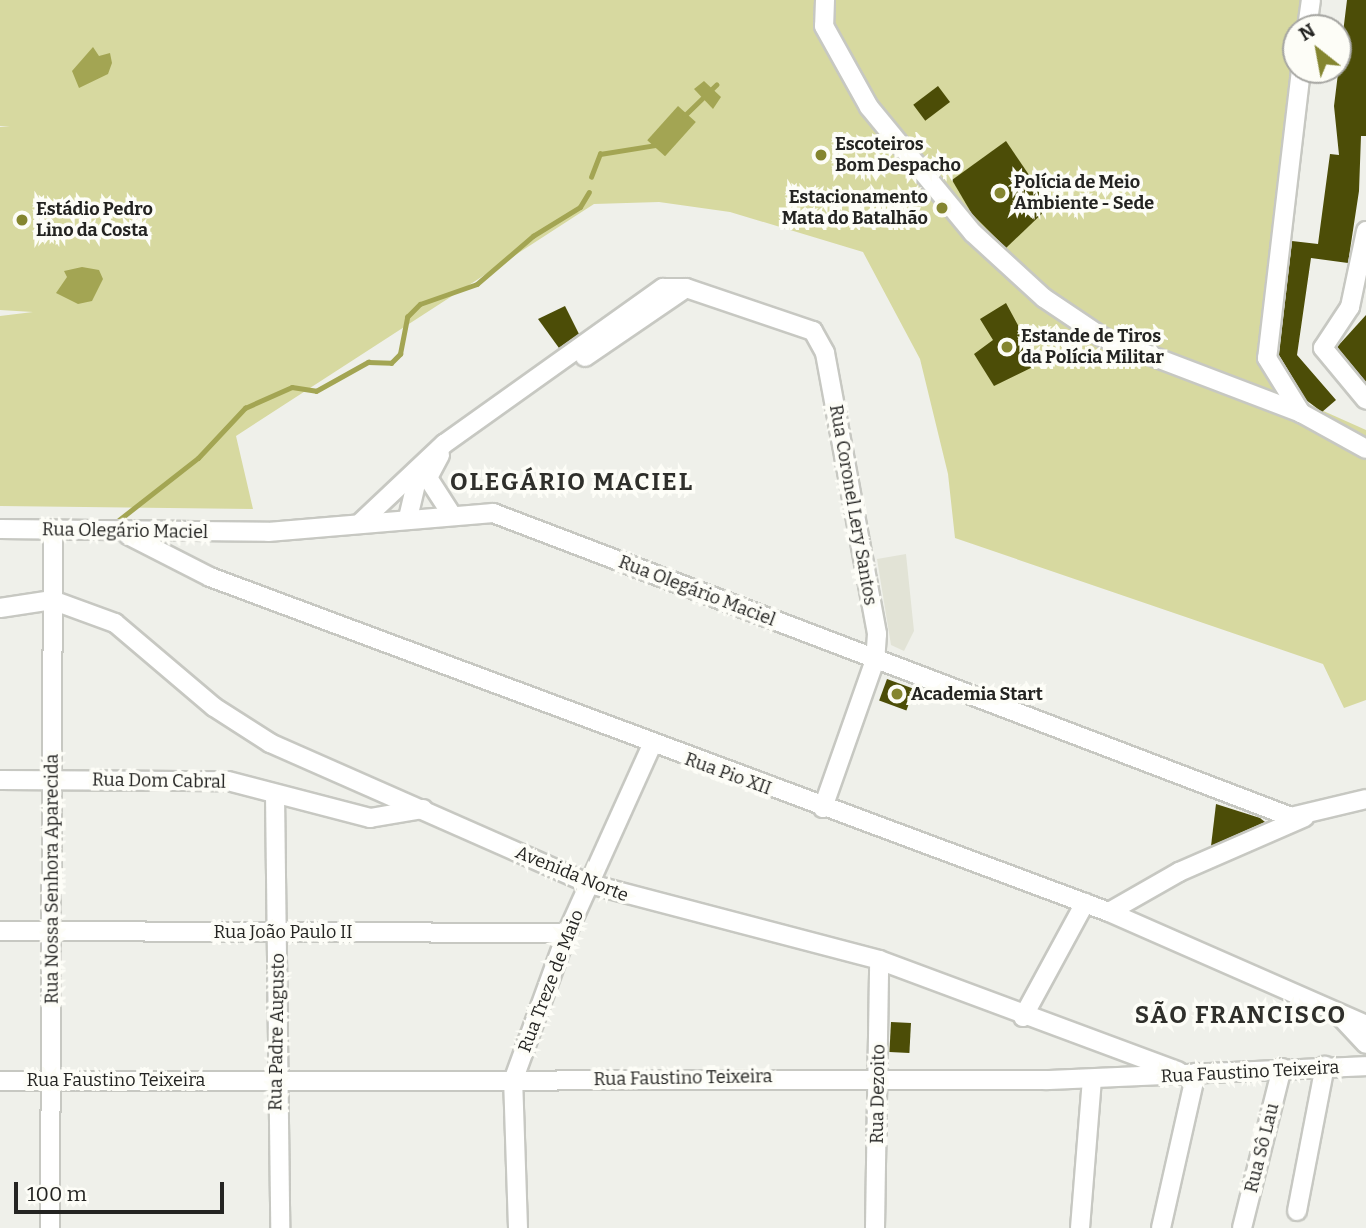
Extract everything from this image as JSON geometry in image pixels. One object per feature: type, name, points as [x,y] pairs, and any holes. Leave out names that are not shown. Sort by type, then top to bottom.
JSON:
[{"type":"street","points":[[825,0],[824,26],[869,107],[965,223],[1044,298],[1102,337],[1301,413],[1366,449]]},
{"type":"street","points":[[1299,84],[1265,343],[1270,369],[1301,413]]},
{"type":"street","points":[[1365,245],[1350,307],[1323,348],[1366,400]]},
{"type":"street","name":"Rua Coronel Lery Santos","points":[[359,524],[430,460],[653,294],[686,288],[800,324],[820,340],[877,634],[875,660],[822,808]]},
{"type":"street","points":[[430,460],[430,485],[450,512]]},
{"type":"street","points":[[408,518],[430,460]]},
{"type":"street","name":"Rua Olegário Maciel","points":[[0,528],[128,535],[359,524],[450,512],[504,516],[875,660],[1305,817]]},
{"type":"street","name":"Rua Nossa Senhora Aparecida","points":[[50,1228],[53,530]]},
{"type":"street","name":"Rua Pio XII","points":[[128,535],[209,577],[651,747],[1109,912],[1330,1006],[1366,1025]]},
{"type":"street","name":"Avenida Norte","points":[[0,608],[52,600],[115,622],[214,707],[270,743],[590,884],[879,960],[1023,1017],[1190,1073]]},
{"type":"street","name":"Rua Treze de Maio","points":[[518,1228],[513,1081],[567,933],[651,747]]},
{"type":"street","name":"Rua Dom Cabral","points":[[0,780],[228,781],[370,818],[423,809]]},
{"type":"street","name":"Rua Padre Augusto","points":[[275,793],[279,933],[275,1080],[280,1228]]},
{"type":"street","points":[[1109,912],[1179,872],[1305,817],[1366,799]]},
{"type":"street","points":[[1023,1017],[1085,904]]},
{"type":"street","name":"Rua João Paulo II","points":[[0,931],[567,933]]},
{"type":"street","name":"Rua Dezoito","points":[[875,1228],[879,960]]},
{"type":"street","name":"Rua Pio XII","points":[[1330,1006],[1366,1045]]},
{"type":"street","points":[[1297,1211],[1325,1066]]},
{"type":"street","name":"Rua Faustino Teixeira","points":[[0,1080],[1092,1079],[1366,1066]]},
{"type":"street","name":"Rua Sô Lau","points":[[1242,1228],[1282,1068]]},
{"type":"street","points":[[1161,1228],[1190,1073]]},
{"type":"street","points":[[1080,1228],[1092,1079]]},
{"type":"shaded area","points":[[93,47],[99,56],[110,53],[112,63],[108,74],[79,88],[72,71]]},
{"type":"shaded area","points":[[704,81],[721,97],[713,109],[694,89]]},
{"type":"shaded area","points":[[678,106],[696,122],[665,156],[647,140]]},
{"type":"shaded area","points":[[82,267],[99,270],[103,279],[92,301],[78,304],[56,293],[67,277],[64,271]]},
{"type":"shaded area","points":[[906,554],[914,631],[904,651],[891,645],[877,559]]},
{"type":"green space","points":[[0,0],[1321,0],[1320,14],[1282,14],[1282,84],[1310,84],[1275,354],[1310,405],[1366,430],[1366,700],[1344,708],[1323,664],[955,538],[948,474],[920,359],[863,252],[730,212],[659,202],[594,204],[236,436],[253,509],[0,506],[0,316],[33,312],[0,310],[0,127],[10,127],[0,126]]},
{"type":"building","points":[[1347,0],[1366,0],[1366,136],[1361,136],[1359,191],[1348,263],[1311,258],[1297,355],[1336,400],[1322,412],[1306,400],[1279,355],[1292,241],[1318,244],[1330,154],[1339,155],[1334,106],[1337,84],[1352,84],[1352,14],[1345,14]]},
{"type":"building","points":[[938,86],[950,102],[925,121],[913,105]]},
{"type":"building","name":"Polícia de Meio Ambiente - Sede","points":[[1006,141],[1050,206],[1006,248],[972,214],[952,180]]},
{"type":"building","name":"Estande de Tiros da Polícia Militar","points":[[1006,303],[1039,364],[994,386],[974,354],[993,340],[980,319]]},
{"type":"building","points":[[565,306],[579,334],[559,348],[538,319]]},
{"type":"building","points":[[1366,315],[1366,382],[1337,347]]},
{"type":"building","name":"Academia Start","points":[[887,679],[914,689],[906,711],[879,701]]},
{"type":"building","points":[[1216,804],[1260,818],[1265,822],[1211,846]]},
{"type":"building","points":[[891,1022],[911,1023],[909,1053],[889,1052]]},
{"type":"waterway","points":[[684,116],[716,85]]},
{"type":"waterway","points":[[591,177],[600,154],[656,145]]},
{"type":"waterway","points":[[115,523],[198,458],[245,408],[292,387],[316,391],[368,362],[391,363],[400,354],[407,317],[420,304],[477,284],[533,236],[580,207],[589,192]]},
{"type":"place","name":"Escoteiros Bom Despacho","points":[[821,155]]},
{"type":"place","name":"Polícia de Meio Ambiente - Sede","points":[[1000,193]]},
{"type":"place","name":"Estacionamento Mata do Batalhão","points":[[942,208]]},
{"type":"place","name":"Estádio Pedro Lino da Costa","points":[[22,220]]},
{"type":"place","name":"Estande de Tiros da Polícia Militar","points":[[1007,347]]},
{"type":"place","name":"Academia Start","points":[[897,694]]},
{"type":"district","name":"OLEGÁRIO MACIEL","points":[[572,483]]},
{"type":"district","name":"SÃO FRANCISCO","points":[[1241,1016]]}]
